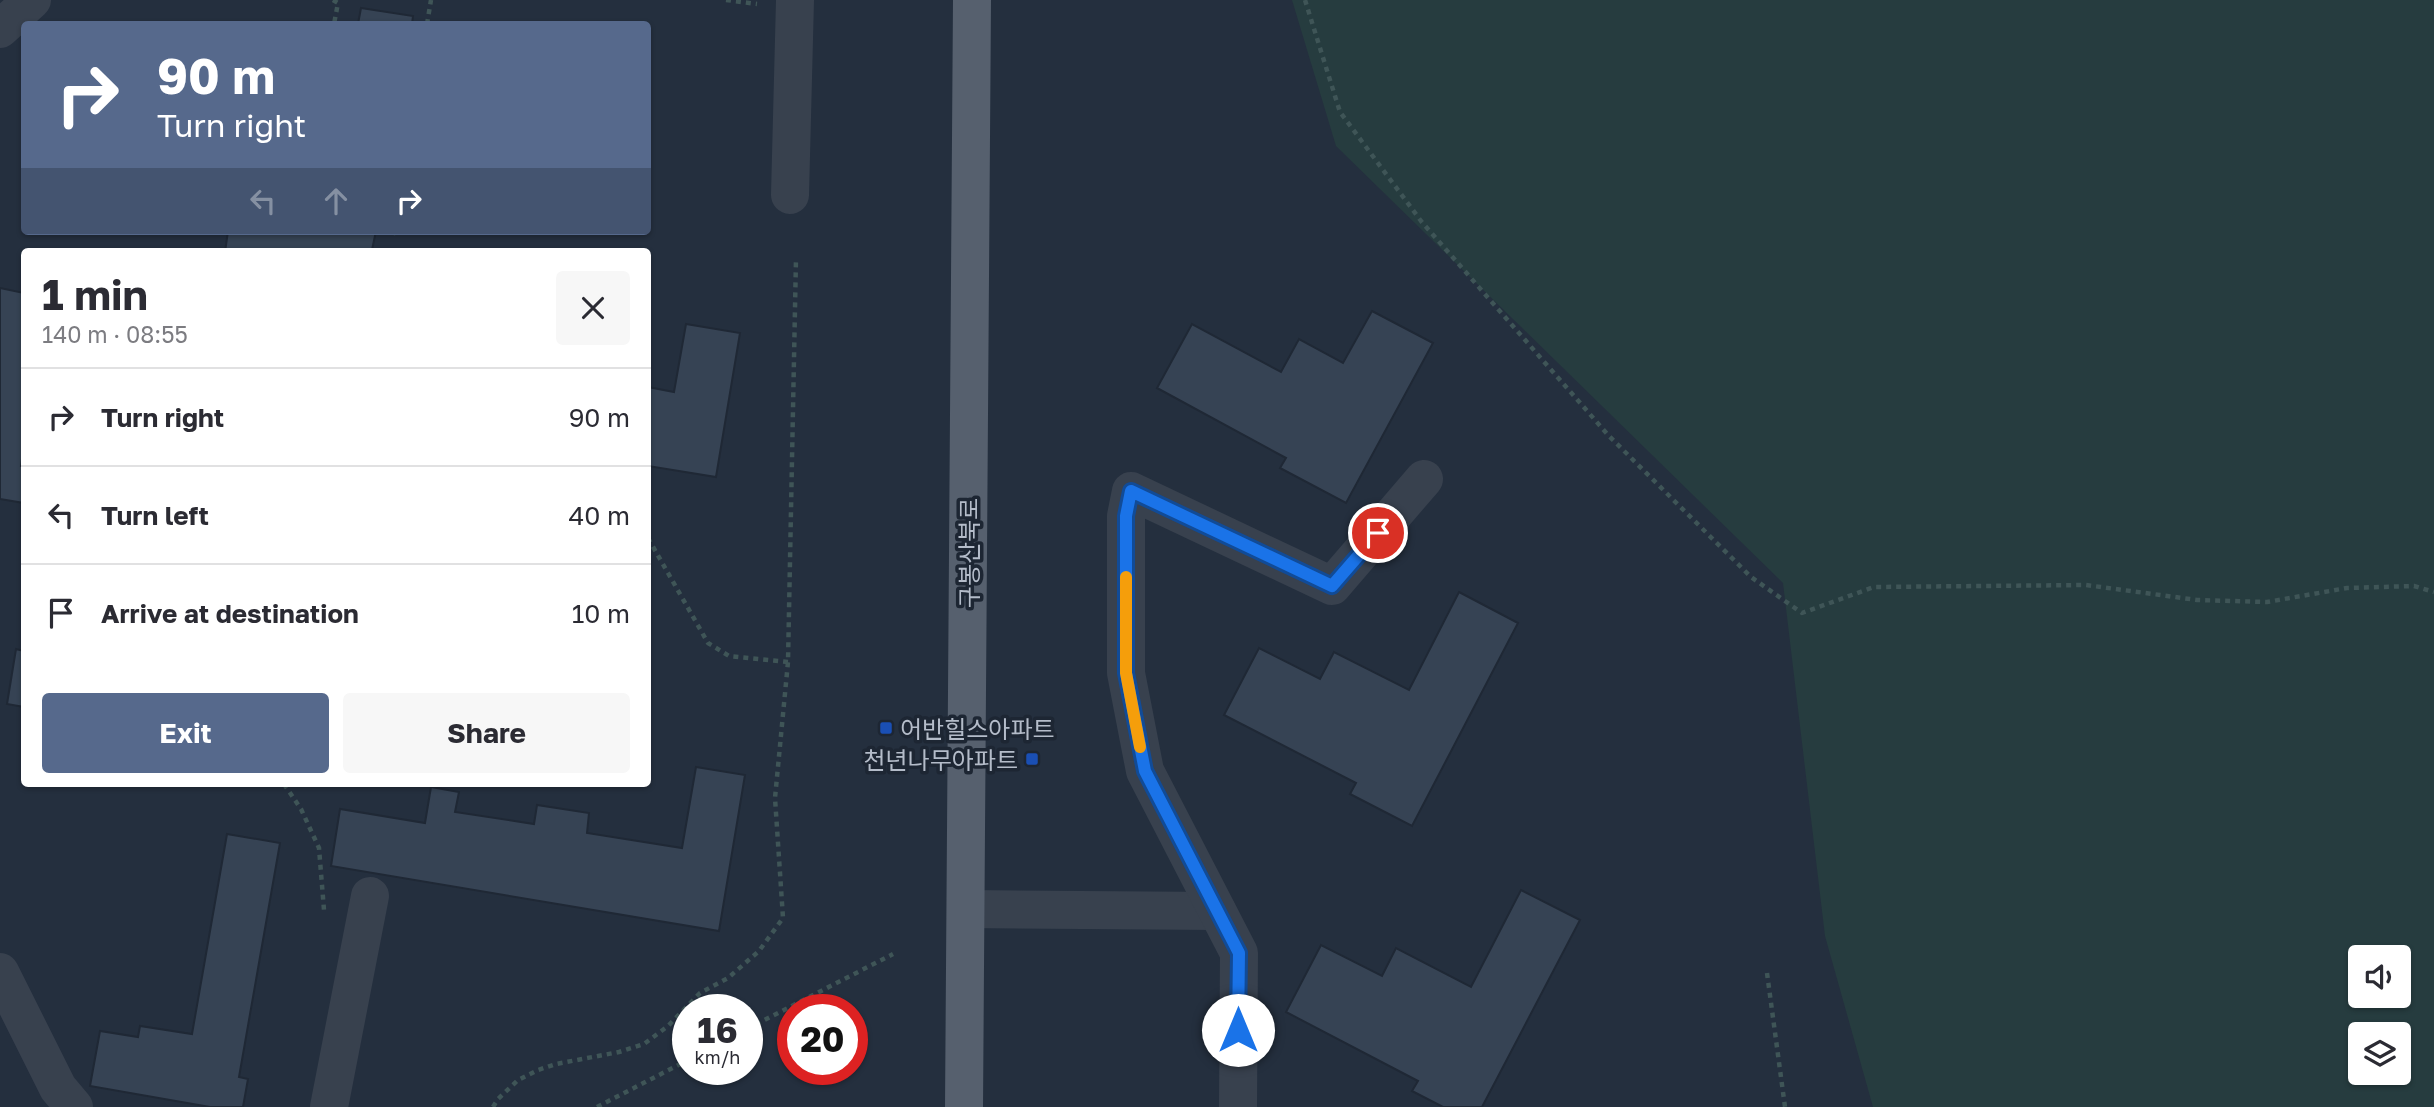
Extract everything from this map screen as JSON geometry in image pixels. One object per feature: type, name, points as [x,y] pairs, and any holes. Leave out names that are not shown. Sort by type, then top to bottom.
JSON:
[{"type":"main road","name":"구봉산북로","points":[[964,1107],[972,0]]},
{"type":"street","points":[[0,29],[32,0]]},
{"type":"street","points":[[779,2],[790,195]]},
{"type":"street","points":[[1238,1107],[1239,953],[1145,771],[1126,673],[1126,516],[1131,491],[1332,586],[1424,480]]},
{"type":"street","points":[[329,1107],[370,896]]},
{"type":"street","points":[[966,909],[1217,911]]},
{"type":"street","points":[[0,972],[58,1087],[74,1107]]},
{"type":"path","points":[[333,0],[338,3],[335,21]]},
{"type":"path","points":[[428,21],[431,0]]},
{"type":"path","points":[[726,0],[779,2]]},
{"type":"path","points":[[1305,0],[1340,112],[1421,221],[1609,436],[1751,577],[1802,612],[1874,587],[2086,585],[2197,600],[2267,603],[2347,588],[2414,586],[2434,592]]},
{"type":"path","points":[[493,1107],[518,1080],[538,1070],[644,1044],[668,1026],[700,993],[728,978],[760,951],[783,918],[775,798],[788,662],[796,258]]},
{"type":"path","points":[[651,543],[708,643],[729,656],[788,662]]},
{"type":"path","points":[[286,787],[301,809],[319,848],[324,914]]},
{"type":"path","points":[[763,1021],[893,954]]},
{"type":"path","points":[[1767,973],[1785,1107]]},
{"type":"path","points":[[597,1107],[672,1068]]},
{"type":"green space","points":[[1292,0],[2434,0],[2434,1107],[1873,1107],[1825,936],[1783,583],[1336,146]]},
{"type":"building","points":[[361,8],[413,16],[412,21],[359,21]]},
{"type":"building","points":[[227,235],[375,235],[372,248],[226,248]]},
{"type":"building","points":[[0,288],[21,292],[21,502],[0,499]]},
{"type":"building","points":[[1372,311],[1433,343],[1346,503],[1280,468],[1286,458],[1157,388],[1192,324],[1281,372],[1299,339],[1343,363]]},
{"type":"building","points":[[686,324],[740,333],[716,477],[651,466],[651,388],[674,392]]},
{"type":"building","points":[[1459,592],[1518,623],[1412,826],[1350,794],[1356,783],[1224,715],[1259,648],[1320,679],[1334,652],[1409,690]]},
{"type":"building","points":[[16,649],[21,650],[21,706],[7,704]]},
{"type":"building","points":[[696,767],[745,775],[719,931],[331,866],[340,809],[425,823],[431,787],[459,792],[455,812],[534,824],[537,805],[589,813],[587,833],[682,848]]},
{"type":"building","points":[[227,834],[280,843],[239,1077],[248,1079],[243,1107],[210,1107],[90,1086],[100,1031],[138,1037],[140,1026],[192,1034]]},
{"type":"building","points":[[1521,890],[1580,920],[1482,1107],[1443,1107],[1412,1091],[1418,1081],[1286,1012],[1321,945],[1382,976],[1396,948],[1471,987]]},
{"type":"slow traffic","points":[[1126,577],[1126,673],[1140,747]]},
{"type":"place","name":"어반힐스아파트","points":[[886,728]]},
{"type":"place","name":"천년나무아파트","points":[[1032,759]]},
{"type":"route","points":[[1238,1030],[1239,953],[1145,771],[1126,673],[1126,516],[1131,491],[1332,586],[1378,533]]}]
